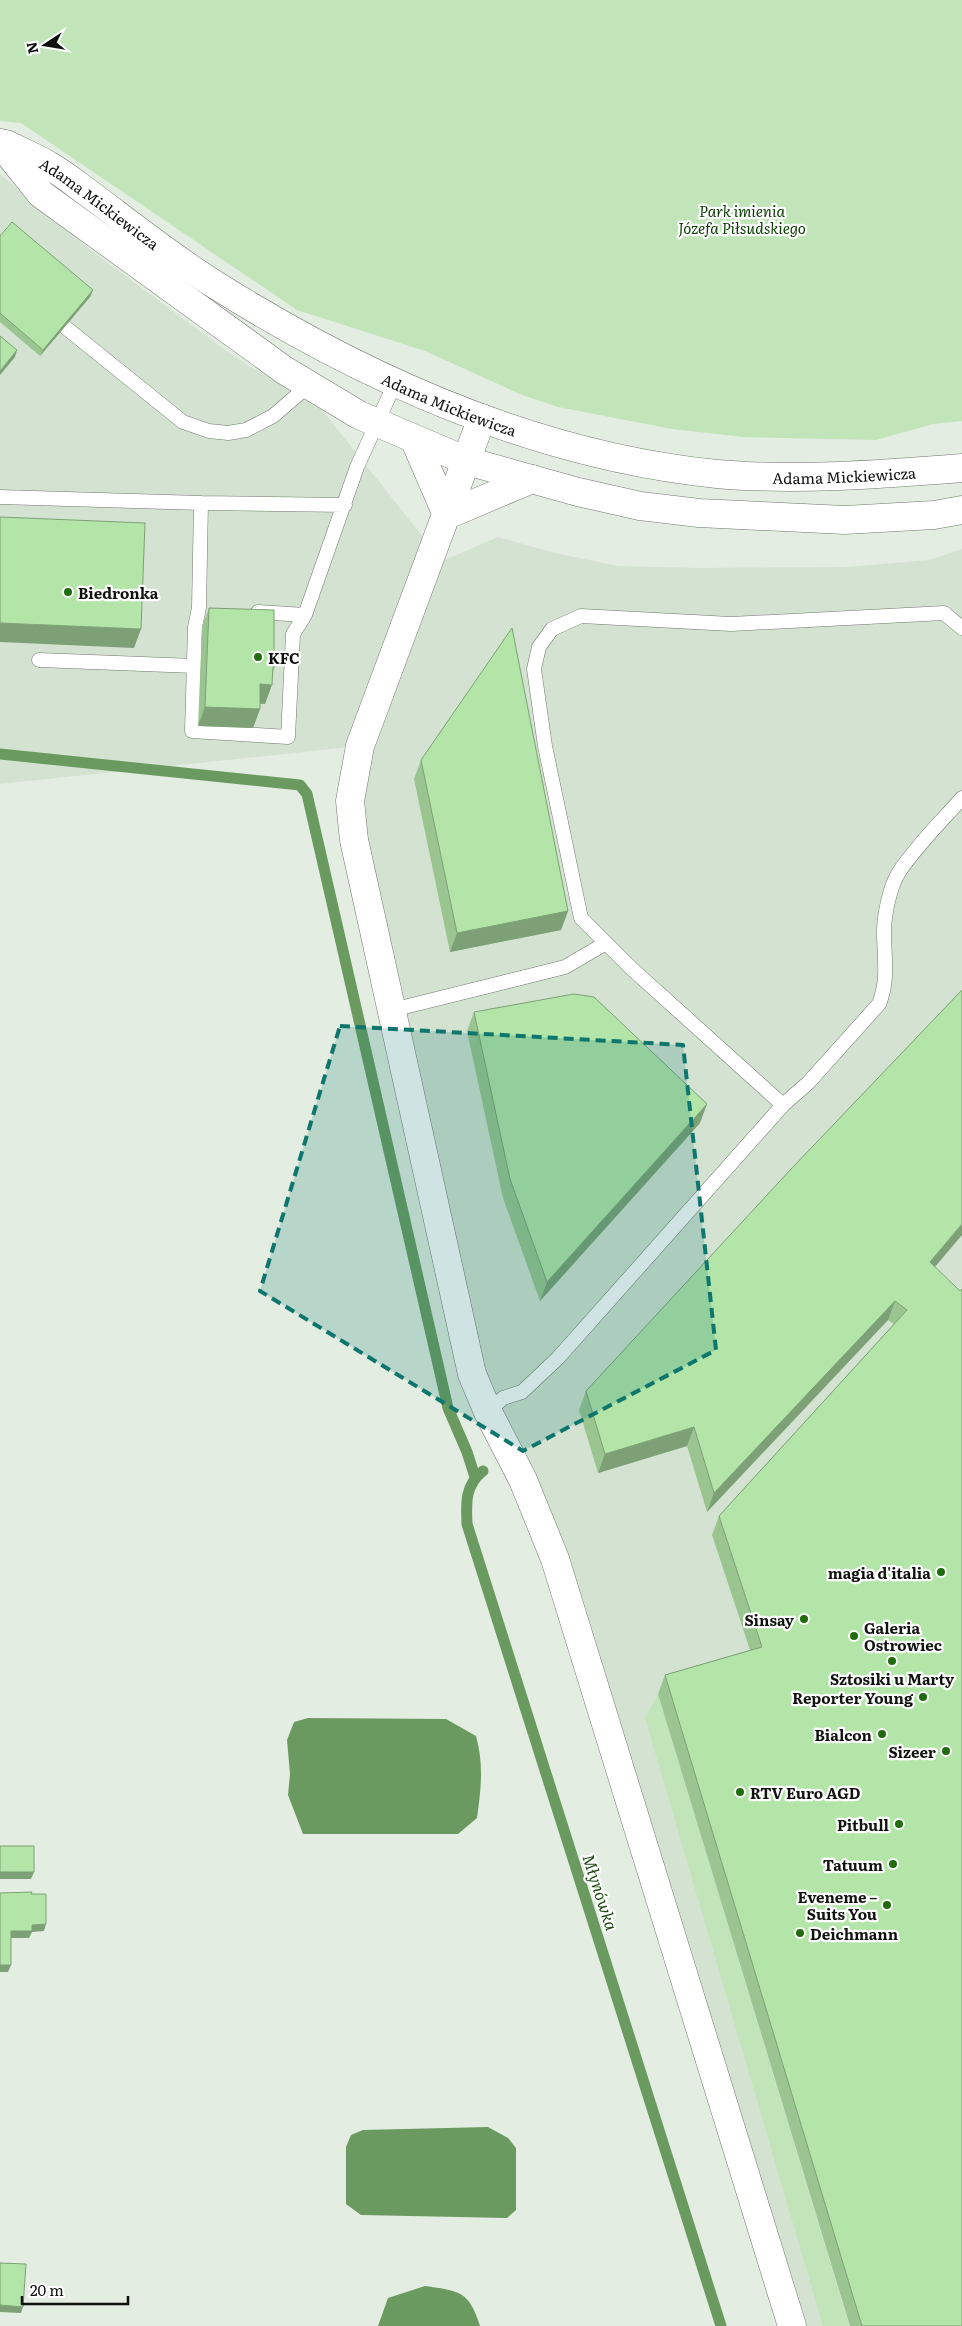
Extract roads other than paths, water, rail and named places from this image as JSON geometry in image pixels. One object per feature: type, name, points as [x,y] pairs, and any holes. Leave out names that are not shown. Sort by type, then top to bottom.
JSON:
[{"type":"street","name":"Adama Mickiewicza","points":[[0,142],[49,165],[211,282],[338,356],[395,383],[482,418],[590,451],[660,466],[718,474],[835,475],[962,468]]},
{"type":"street","name":"Adama Mickiewicza","points":[[0,142],[41,194],[308,386],[375,423],[467,461],[640,506],[699,513],[845,520],[934,515],[962,510]]},
{"type":"street","points":[[482,418],[360,746],[350,801],[354,840],[470,1365],[488,1412],[523,1480],[555,1559],[792,2326]]},
{"type":"street","points":[[415,441],[447,515]]},
{"type":"street","points":[[447,515],[532,479]]},
{"type":"lane","points":[[65,327],[184,422],[209,431],[228,433],[246,430],[273,416],[308,386]]},
{"type":"lane","points":[[201,503],[204,608],[195,627],[192,731],[288,737],[293,634],[305,615],[375,423],[395,383]]},
{"type":"lane","points":[[0,497],[345,505]]},
{"type":"lane","points":[[248,611],[305,615]]},
{"type":"lane","points":[[782,1105],[631,968],[581,918],[545,746],[534,669],[539,647],[552,629],[581,616],[731,624],[944,613],[962,628]]},
{"type":"lane","points":[[39,660],[195,666]]},
{"type":"lane","points":[[488,1412],[503,1398],[522,1392],[558,1358],[782,1105],[808,1083],[879,1004],[885,988],[887,963],[884,930],[898,873],[962,798]]},
{"type":"lane","points":[[392,1010],[565,967],[606,943]]},
{"type":"waterway","points":[[0,754],[300,785],[307,794],[448,1408],[467,1452],[475,1477]]},
{"type":"waterway","name":"Młynówka","points":[[483,1471],[477,1476],[470,1488],[467,1502],[467,1524],[721,2326]]},
{"type":"place","name":"Biedronka","points":[[68,592]]},
{"type":"place","name":"KFC","points":[[258,657]]},
{"type":"place","name":"magia d'italia","points":[[941,1572]]},
{"type":"place","name":"Sinsay","points":[[804,1619]]},
{"type":"place","name":"Galeria Ostrowiec","points":[[854,1636]]},
{"type":"place","name":"Sztosiki u Marty","points":[[892,1661]]},
{"type":"place","name":"Reporter Young","points":[[923,1697]]},
{"type":"place","name":"Bialcon","points":[[882,1734]]},
{"type":"place","name":"Sizeer","points":[[946,1751]]},
{"type":"place","name":"RTV Euro AGD","points":[[740,1792]]},
{"type":"place","name":"Pitbull","points":[[899,1824]]},
{"type":"place","name":"Tatuum","points":[[893,1864]]},
{"type":"place","name":"Eveneme – Suits You","points":[[887,1905]]},
{"type":"place","name":"Deichmann","points":[[800,1933]]},
{"type":"park label","name":"Park imienia Józefa Piłsudskiego","points":[[742,218]]}]
